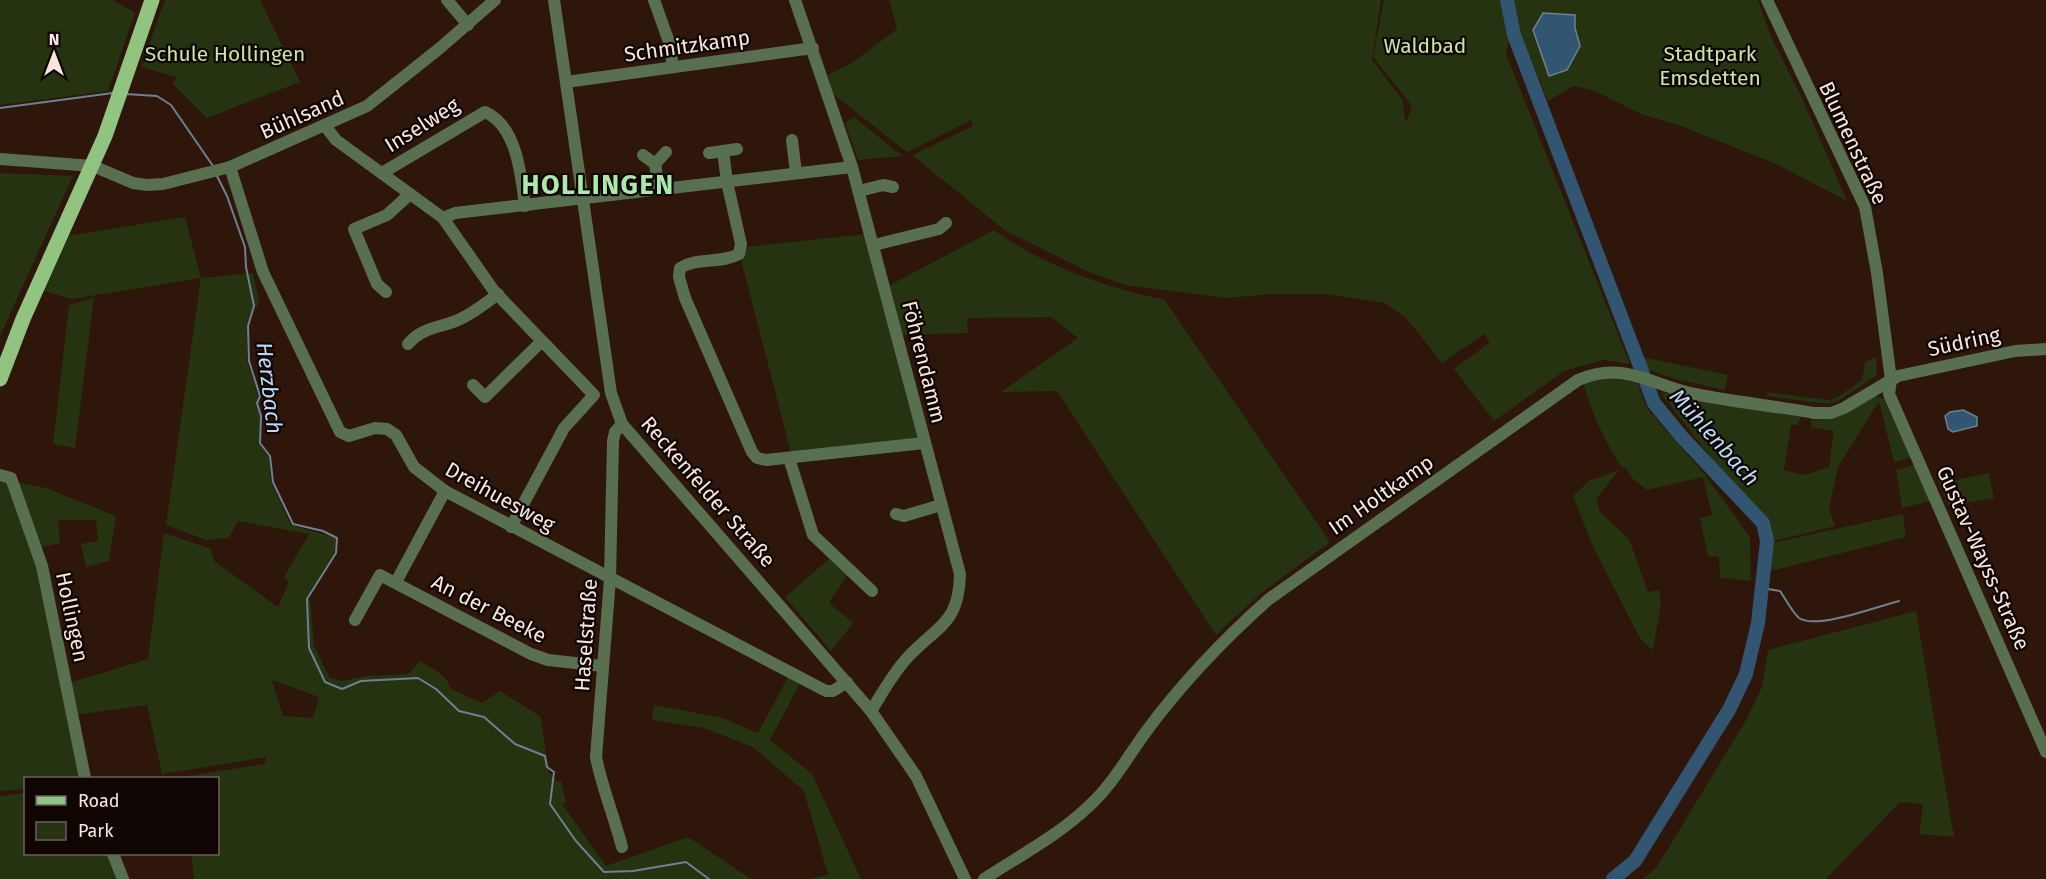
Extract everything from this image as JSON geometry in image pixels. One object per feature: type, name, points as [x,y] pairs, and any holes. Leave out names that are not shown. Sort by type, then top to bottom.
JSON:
[{"type":"main road","points":[[0,379],[23,319],[93,166],[123,87],[152,0]]},
{"type":"street","points":[[447,0],[468,25]]},
{"type":"street","name":"Bühlsand","points":[[0,159],[93,166],[133,183],[147,185],[163,184],[220,170],[326,127],[380,97],[495,0]]},
{"type":"street","name":"Reckenfelder Straße","points":[[554,0],[610,393],[622,424],[871,711],[916,776],[965,879]]},
{"type":"street","points":[[654,0],[669,42],[673,67]]},
{"type":"street","name":"Blumenstraße","points":[[1767,0],[1865,207],[1877,273],[1891,380]]},
{"type":"street","name":"Föhrendamm","points":[[799,1],[852,166],[960,574],[960,592],[947,622],[899,668],[871,711]]},
{"type":"street","name":"Schmitzkamp","points":[[567,82],[813,48]]},
{"type":"street","name":"Inselweg","points":[[382,173],[486,112],[495,116],[519,163],[525,206]]},
{"type":"street","points":[[326,127],[336,140],[443,218],[498,294],[541,342],[594,395],[564,428],[511,527]]},
{"type":"street","points":[[792,140],[796,173]]},
{"type":"street","points":[[709,153],[737,149]]},
{"type":"street","points":[[723,151],[727,182],[741,244],[740,254],[731,259],[688,263],[680,268],[679,277],[685,298],[752,452],[757,458],[766,460],[924,443]]},
{"type":"street","points":[[659,189],[656,164],[666,152]]},
{"type":"street","points":[[643,155],[656,164]]},
{"type":"street","points":[[443,218],[455,213],[852,166]]},
{"type":"street","name":"Dreihuesweg","points":[[220,170],[263,272],[340,432],[349,436],[375,428],[387,429],[396,435],[414,467],[445,491],[826,691],[833,691],[847,682]]},
{"type":"street","points":[[859,191],[883,185],[893,187]]},
{"type":"street","points":[[386,292],[376,284],[354,229],[387,215],[410,194]]},
{"type":"street","points":[[874,245],[939,229],[946,223]]},
{"type":"street","points":[[408,344],[413,338],[442,323],[457,321],[498,294]]},
{"type":"street","points":[[473,385],[486,397],[541,342]]},
{"type":"street","name":"Südring","points":[[1891,380],[1898,376],[1974,359],[2046,349]]},
{"type":"street","name":"Im Holtkamp","points":[[984,879],[1067,825],[1090,806],[1117,775],[1144,734],[1180,689],[1237,628],[1269,599],[1578,380],[1606,371],[1630,373],[1694,394],[1814,413],[1831,413],[1844,408],[1869,391],[1891,380]]},
{"type":"street","name":"Gustav-Wayss-Straße","points":[[1891,380],[1889,394],[2046,752]]},
{"type":"street","name":"Haselstraße","points":[[622,424],[615,432],[613,441],[610,579],[596,757],[601,785],[614,815],[622,847]]},
{"type":"street","points":[[789,458],[813,535],[872,591]]},
{"type":"street","name":"Hollingen","points":[[0,475],[11,478],[42,566],[86,777]]},
{"type":"street","points":[[355,620],[380,575],[396,582],[445,491]]},
{"type":"street","points":[[896,514],[904,516],[941,506]]},
{"type":"street","name":"An der Beeke","points":[[396,582],[531,654],[548,660],[603,666]]},
{"type":"street","points":[[113,855],[123,879]]},
{"type":"green space","points":[[0,0],[113,0],[135,13],[108,91],[0,105]]},
{"type":"green space","name":"Schule Hollingen","points":[[165,0],[260,0],[300,82],[207,118],[173,84],[176,77],[141,67]]},
{"type":"green space","points":[[889,0],[1381,0],[1372,60],[1402,99],[1406,123],[1412,106],[1373,57],[1384,0],[1758,0],[1771,37],[1803,100],[1847,201],[1776,164],[1681,126],[1641,114],[1593,90],[1573,86],[1548,101],[1528,53],[1512,23],[1506,54],[1630,364],[1603,360],[1564,371],[1494,421],[1454,369],[1490,342],[1484,334],[1442,363],[1406,318],[1385,303],[1324,294],[1271,294],[1227,298],[1125,285],[1089,272],[1006,231],[912,155],[973,126],[971,120],[907,152],[833,94],[828,75],[852,63],[897,29]]},
{"type":"green space","points":[[854,117],[902,156],[858,160],[845,123]]},
{"type":"green space","points":[[0,173],[73,176],[0,336]]},
{"type":"green space","points":[[185,217],[201,278],[72,299],[41,290],[67,236]]},
{"type":"green space","points":[[994,230],[1032,253],[1075,274],[1121,289],[1164,299],[1330,542],[1260,594],[1216,635],[1057,391],[1001,392],[1078,338],[1051,317],[967,318],[968,333],[901,335],[890,285]]},
{"type":"green space","points":[[866,234],[920,440],[791,453],[741,260],[747,247]]},
{"type":"green space","points":[[253,273],[259,299],[257,307],[253,306],[247,325],[247,361],[258,395],[256,403],[260,416],[259,443],[269,457],[271,482],[291,525],[336,538],[334,554],[306,599],[310,600],[314,646],[330,678],[342,681],[366,676],[408,674],[420,661],[443,676],[451,689],[482,703],[500,691],[541,717],[548,771],[557,782],[561,781],[566,803],[562,804],[606,866],[688,837],[751,879],[194,879],[191,855],[219,855],[219,777],[181,777],[264,764],[267,757],[162,774],[147,705],[75,715],[69,683],[148,659],[164,533],[211,549],[214,561],[278,607],[289,582],[284,577],[309,534],[238,521],[229,538],[206,540],[166,525],[201,278]],"holes":[[[272,680],[319,697],[313,718],[283,716]]]},
{"type":"green space","points":[[94,298],[75,448],[53,444],[69,305]]},
{"type":"green space","points":[[1642,357],[1728,375],[1725,390],[1675,379],[1647,369]]},
{"type":"green space","points":[[1876,357],[1877,375],[1838,401],[1828,404],[1767,396],[1767,392],[1827,400],[1836,398],[1862,380],[1865,362]]},
{"type":"green space","points":[[1593,377],[1636,379],[1647,408],[1705,475],[1750,537],[1751,581],[1720,578],[1719,557],[1708,556],[1700,518],[1712,515],[1703,477],[1647,490],[1633,479],[1625,467],[1622,468],[1590,405],[1583,382]]},
{"type":"green space","points":[[1660,392],[1800,417],[1798,425],[1791,425],[1784,470],[1805,475],[1829,467],[1834,431],[1811,427],[1811,420],[1830,418],[1845,413],[1874,395],[1884,399],[1911,458],[1894,462],[1879,401],[1838,467],[1829,509],[1835,526],[1770,542],[1764,518],[1722,472]]},
{"type":"green space","points":[[1914,465],[1930,501],[1902,508],[1896,470]]},
{"type":"green space","points":[[1619,470],[1596,499],[1600,512],[1629,539],[1648,592],[1659,590],[1661,603],[1653,650],[1641,640],[1593,547],[1573,496],[1589,481]]},
{"type":"green space","points":[[1989,473],[1994,498],[1949,506],[1936,477],[1944,475],[1947,482]]},
{"type":"green space","points":[[0,479],[9,481],[40,568],[84,777],[24,777],[24,789],[0,791]]},
{"type":"green space","points":[[15,482],[46,488],[116,516],[109,561],[86,567],[81,544],[98,541],[96,520],[58,520],[60,543],[39,548]]},
{"type":"green space","points":[[1903,514],[1906,537],[1771,571],[1772,543]]},
{"type":"green space","points":[[829,559],[847,575],[829,603],[853,623],[831,651],[785,597]]},
{"type":"green space","points":[[1916,611],[1954,837],[1919,834],[1923,804],[1900,802],[1826,879],[1643,879],[1657,867],[1746,720],[1762,687],[1768,650]]},
{"type":"green space","points":[[788,677],[800,683],[770,740],[812,774],[861,879],[808,879],[828,875],[804,791],[753,747],[704,728],[652,720],[654,705],[723,718],[758,733]]},
{"type":"green space","points":[[24,793],[24,855],[111,855],[121,879],[0,879],[0,796]]},
{"type":"water","points":[[1543,13],[1575,15],[1575,28],[1580,46],[1567,70],[1549,76],[1533,30]]},
{"type":"water","points":[[1963,410],[1977,417],[1977,426],[1953,432],[1948,429],[1945,416],[1950,412]]},
{"type":"waterway","name":"Mühlenbach","points":[[1507,0],[1514,35],[1654,403],[1681,436],[1763,523],[1767,541],[1758,623],[1746,674],[1730,708],[1635,861],[1613,879]]},
{"type":"waterway","name":"Herzbach","points":[[0,108],[113,93]]},
{"type":"waterway","name":"Herzbach","points":[[125,94],[157,96],[171,105],[213,166]]},
{"type":"waterway","name":"Herzbach","points":[[216,174],[227,196],[245,247],[246,267],[254,306],[248,326],[249,361],[260,396],[257,403],[261,416],[260,443],[270,456],[273,482],[293,524],[323,531],[337,538],[336,553],[307,599],[309,648],[325,682],[342,689],[361,681],[418,678],[436,689],[459,711],[484,717],[515,744],[545,756],[547,767],[554,772],[550,804],[576,841],[604,872],[633,871],[686,862],[709,879]]},
{"type":"waterway","points":[[1762,588],[1780,591],[1796,615],[1807,621],[1833,619],[1899,601]]},
{"type":"district","name":"HOLLINGEN","points":[[598,185]]},
{"type":"park label","name":"Waldbad","points":[[1425,46]]},
{"type":"park label","name":"Stadtpark Emsdetten","points":[[1710,66]]}]
